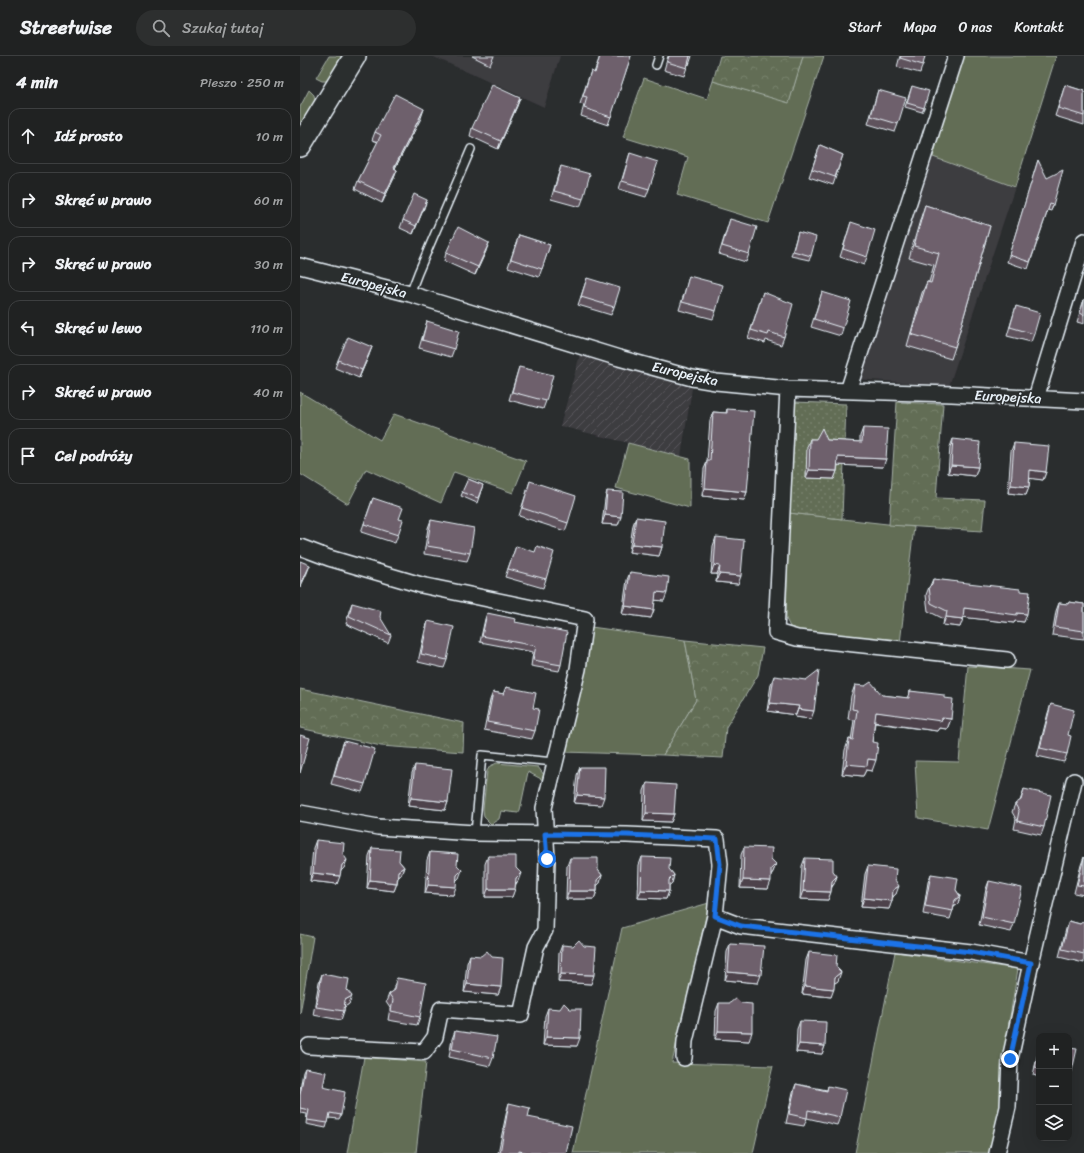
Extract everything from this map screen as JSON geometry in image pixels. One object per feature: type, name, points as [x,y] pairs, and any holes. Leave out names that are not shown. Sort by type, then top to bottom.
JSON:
[{"type":"street","points":[[300,146],[355,56]]},
{"type":"street","points":[[848,391],[956,56]]},
{"type":"street","points":[[1036,398],[1084,241]]},
{"type":"street","name":"Europejska","points":[[300,266],[410,294],[619,358],[692,378],[716,382],[788,389],[1084,401]]},
{"type":"street","points":[[788,389],[776,632],[797,638],[1007,660]]},
{"type":"street","points":[[300,547],[329,558],[421,584],[585,619],[578,669],[554,762],[544,808],[547,859],[545,930],[536,947],[521,1015],[441,1009],[435,1037],[424,1052],[309,1046]]},
{"type":"street","points":[[997,1153],[1008,1107],[1010,1059],[1074,781]]},
{"type":"street","points":[[300,813],[378,826],[475,833],[627,835],[717,839],[720,864],[715,916],[685,1041],[684,1058]]},
{"type":"street","points":[[715,916],[741,926],[971,952],[1031,963]]},
{"type":"lane","points":[[656,65],[659,56]]},
{"type":"lane","points":[[410,294],[471,149]]},
{"type":"lane","points":[[475,833],[482,755],[554,762]]},
{"type":"shaded area","points":[[432,56],[560,56],[544,107]]},
{"type":"shaded area","points":[[933,157],[1015,187],[949,386],[857,379]]},
{"type":"shaded area","points":[[580,355],[692,388],[681,456],[560,426]]},
{"type":"green space","points":[[329,56],[342,56],[327,81],[322,81],[316,78]]},
{"type":"green space","points":[[720,56],[803,56],[789,103],[713,81]]},
{"type":"green space","points":[[803,56],[824,56],[768,223],[677,195],[688,157],[623,137],[644,78],[707,99],[713,81],[789,102]]},
{"type":"green space","points":[[961,56],[1056,56],[1015,187],[933,157]]},
{"type":"green space","points":[[309,90],[314,95],[315,100],[300,125],[300,107]]},
{"type":"green space","points":[[300,392],[380,440],[394,414],[526,461],[513,493],[454,472],[441,503],[366,469],[348,504],[300,474]]},
{"type":"green space","points":[[794,402],[846,404],[842,519],[789,513]]},
{"type":"green space","points":[[897,402],[943,404],[936,498],[985,500],[982,531],[889,525]]},
{"type":"green space","points":[[628,443],[690,459],[690,508],[616,488]]},
{"type":"green space","points":[[789,513],[914,527],[900,643],[799,631],[790,627],[786,619]]},
{"type":"green space","points":[[591,627],[685,640],[696,700],[663,755],[564,752]]},
{"type":"green space","points":[[685,640],[763,648],[758,675],[726,727],[723,758],[663,755],[696,700]]},
{"type":"green space","points":[[968,666],[1030,670],[988,830],[918,818],[915,761],[959,762]]},
{"type":"green space","points":[[300,689],[464,723],[463,752],[381,746],[300,728]]},
{"type":"green space","points":[[497,763],[538,767],[544,775],[543,780],[528,772],[520,810],[518,813],[501,811],[499,819],[491,824],[484,817],[483,809],[487,771],[490,766]]},
{"type":"green space","points":[[709,903],[672,1063],[773,1066],[753,1153],[573,1153],[622,928]]},
{"type":"green space","points":[[300,934],[313,937],[300,1014]]},
{"type":"green space","points":[[895,952],[1018,969],[1002,1064],[1002,1099],[990,1153],[855,1153]]},
{"type":"green space","points":[[364,1057],[426,1062],[416,1153],[347,1153]]},
{"type":"building","points":[[600,56],[631,56],[611,117],[584,108],[587,97],[583,96],[591,71],[595,73]]},
{"type":"building","points":[[669,56],[690,56],[687,68],[667,62]]},
{"type":"building","points":[[901,56],[925,56],[923,65],[900,58]]},
{"type":"building","points":[[492,85],[520,98],[501,141],[472,128]]},
{"type":"building","points":[[1065,85],[1084,91],[1084,116],[1058,108]]},
{"type":"building","points":[[912,86],[929,91],[924,108],[907,103]]},
{"type":"building","points":[[878,90],[906,98],[898,124],[871,116]]},
{"type":"building","points":[[395,94],[424,109],[394,168],[397,170],[385,194],[358,181],[381,135],[375,132]]},
{"type":"building","points":[[820,145],[843,155],[835,177],[812,169]]},
{"type":"building","points":[[630,153],[658,162],[649,189],[622,181]]},
{"type":"building","points":[[1038,160],[1047,178],[1063,170],[1053,205],[1050,204],[1030,262],[1009,255]]},
{"type":"building","points":[[561,166],[590,174],[583,199],[554,191]]},
{"type":"building","points":[[414,194],[427,200],[416,226],[403,220]]},
{"type":"building","points":[[925,205],[990,226],[955,347],[911,334],[927,282],[931,283],[939,253],[914,246]]},
{"type":"building","points":[[730,219],[757,227],[749,254],[722,246]]},
{"type":"building","points":[[851,222],[875,230],[867,257],[843,249]]},
{"type":"building","points":[[458,227],[489,243],[478,267],[446,253]]},
{"type":"building","points":[[798,232],[816,237],[811,256],[793,251]]},
{"type":"building","points":[[519,235],[550,245],[542,269],[511,259]]},
{"type":"building","points":[[689,276],[723,285],[716,311],[682,302]]},
{"type":"building","points":[[587,278],[620,288],[614,307],[581,297]]},
{"type":"building","points":[[763,292],[793,304],[784,337],[769,332],[768,335],[751,330]]},
{"type":"building","points":[[822,292],[851,301],[843,328],[814,319]]},
{"type":"building","points":[[1084,300],[1084,315],[1080,313]]},
{"type":"building","points":[[1016,306],[1040,313],[1034,334],[1010,327]]},
{"type":"building","points":[[427,321],[459,331],[454,349],[422,340]]},
{"type":"building","points":[[348,337],[372,347],[362,370],[338,360]]},
{"type":"building","points":[[519,367],[553,375],[546,401],[512,392]]},
{"type":"building","points":[[727,409],[754,411],[747,492],[705,488],[707,461],[710,461],[713,412],[727,413]]},
{"type":"building","points":[[822,428],[827,440],[862,442],[863,428],[888,429],[886,459],[838,457],[837,471],[809,470],[810,439],[816,439]]},
{"type":"building","points":[[953,439],[980,442],[978,467],[951,465]]},
{"type":"building","points":[[1014,443],[1049,446],[1046,472],[1030,470],[1029,487],[1011,485]]},
{"type":"building","points":[[468,479],[483,485],[478,498],[462,492]]},
{"type":"building","points":[[530,481],[576,496],[568,523],[522,508]]},
{"type":"building","points":[[607,491],[623,492],[621,517],[605,515]]},
{"type":"building","points":[[373,498],[403,508],[399,519],[403,520],[398,535],[364,524]]},
{"type":"building","points":[[636,517],[665,521],[662,547],[632,544]]},
{"type":"building","points":[[431,520],[474,528],[470,553],[427,546]]},
{"type":"building","points":[[716,537],[744,540],[741,576],[719,574],[720,566],[714,565]]},
{"type":"building","points":[[516,546],[535,552],[537,546],[554,552],[546,579],[508,569]]},
{"type":"building","points":[[300,561],[310,565],[300,586]]},
{"type":"building","points":[[630,572],[669,577],[667,593],[656,592],[654,610],[625,606]]},
{"type":"building","points":[[933,579],[1020,589],[1020,591],[1030,592],[1027,614],[1017,613],[1017,615],[964,608],[963,619],[946,617],[947,611],[931,603],[929,587],[932,584]]},
{"type":"building","points":[[1069,602],[1084,604],[1084,631],[1055,627],[1059,603],[1068,604]]},
{"type":"building","points":[[352,603],[381,611],[380,617],[391,635],[349,616]]},
{"type":"building","points":[[487,613],[516,619],[515,622],[567,632],[561,665],[533,660],[536,646],[482,636]]},
{"type":"building","points":[[428,621],[454,627],[447,660],[421,654]]},
{"type":"building","points":[[819,670],[814,711],[798,709],[799,706],[770,703],[774,676],[806,680]]},
{"type":"building","points":[[871,682],[882,695],[909,698],[910,691],[944,695],[944,698],[953,699],[951,719],[942,718],[941,721],[876,712],[872,742],[878,743],[876,760],[868,759],[867,766],[846,764],[849,739],[853,740],[857,710],[852,709],[855,685],[865,686]]},
{"type":"building","points":[[506,687],[536,693],[533,708],[539,709],[535,731],[487,722],[493,692],[504,694]]},
{"type":"building","points":[[1051,704],[1074,710],[1068,735],[1071,736],[1067,754],[1040,748]]},
{"type":"building","points":[[300,735],[310,738],[300,773]]},
{"type":"building","points":[[344,741],[375,749],[365,784],[334,776]]},
{"type":"building","points":[[415,765],[452,769],[448,802],[411,798]]},
{"type":"building","points":[[580,767],[605,767],[604,797],[577,795]]},
{"type":"building","points":[[647,783],[676,785],[674,814],[646,813]]},
{"type":"building","points":[[1024,789],[1051,795],[1044,827],[1017,821],[1019,811],[1015,804],[1021,800]]},
{"type":"building","points":[[316,840],[344,843],[343,854],[347,860],[342,865],[340,876],[313,873]]},
{"type":"building","points":[[744,847],[772,848],[771,859],[776,864],[771,869],[771,881],[743,880]]},
{"type":"building","points":[[372,848],[400,850],[399,861],[404,867],[398,871],[397,883],[370,880]]},
{"type":"building","points":[[430,852],[458,854],[457,865],[462,870],[457,875],[456,887],[428,885]]},
{"type":"building","points":[[488,856],[516,856],[516,868],[521,873],[516,878],[515,889],[488,889]]},
{"type":"building","points":[[642,857],[670,858],[669,869],[674,875],[669,880],[669,891],[641,890]]},
{"type":"building","points":[[1084,857],[1084,886],[1077,885]]},
{"type":"building","points":[[570,858],[598,858],[598,870],[602,875],[597,880],[597,891],[569,891]]},
{"type":"building","points":[[805,858],[833,859],[833,871],[837,876],[832,881],[831,892],[803,891]]},
{"type":"building","points":[[868,866],[896,869],[895,880],[899,886],[893,890],[892,901],[864,898]]},
{"type":"building","points":[[931,874],[958,878],[956,890],[960,896],[955,900],[953,911],[925,906]]},
{"type":"building","points":[[989,881],[1022,888],[1014,924],[982,917]]},
{"type":"building","points":[[1069,921],[1080,924],[1084,921],[1084,954],[1062,949]]},
{"type":"building","points":[[579,940],[584,946],[596,947],[594,975],[561,974],[562,945],[573,946]]},
{"type":"building","points":[[730,944],[764,946],[761,975],[728,972]]},
{"type":"building","points":[[487,951],[492,957],[503,958],[501,987],[467,984],[470,955],[481,956]]},
{"type":"building","points":[[809,952],[837,955],[836,967],[841,972],[835,977],[834,989],[805,986]]},
{"type":"building","points":[[322,974],[349,979],[347,990],[352,996],[345,1000],[344,1011],[316,1007]]},
{"type":"building","points":[[397,978],[426,983],[420,1017],[391,1011],[393,1000],[389,994],[395,990]]},
{"type":"building","points":[[736,998],[741,1003],[752,1004],[752,1032],[718,1031],[719,1003],[730,1003]]},
{"type":"building","points":[[564,1003],[570,1009],[581,1009],[580,1038],[546,1037],[548,1008],[560,1009]]},
{"type":"building","points":[[800,1021],[826,1022],[825,1046],[799,1044]]},
{"type":"building","points":[[455,1031],[497,1037],[493,1058],[452,1049]]},
{"type":"building","points":[[1072,1048],[1077,1049],[1072,1071]]},
{"type":"building","points":[[305,1068],[326,1072],[323,1087],[345,1092],[341,1115],[330,1113],[328,1123],[307,1120],[309,1110],[300,1108],[300,1095]]},
{"type":"building","points":[[796,1084],[827,1091],[828,1086],[846,1090],[840,1117],[808,1110],[807,1118],[789,1114]]},
{"type":"building","points":[[509,1103],[530,1108],[528,1117],[572,1126],[566,1153],[529,1153],[519,1151],[519,1153],[500,1153]]},
{"type":"route","points":[[547,859],[545,834],[627,835],[717,839],[720,864],[715,916],[741,926],[971,952],[1031,963],[1010,1059]]}]
